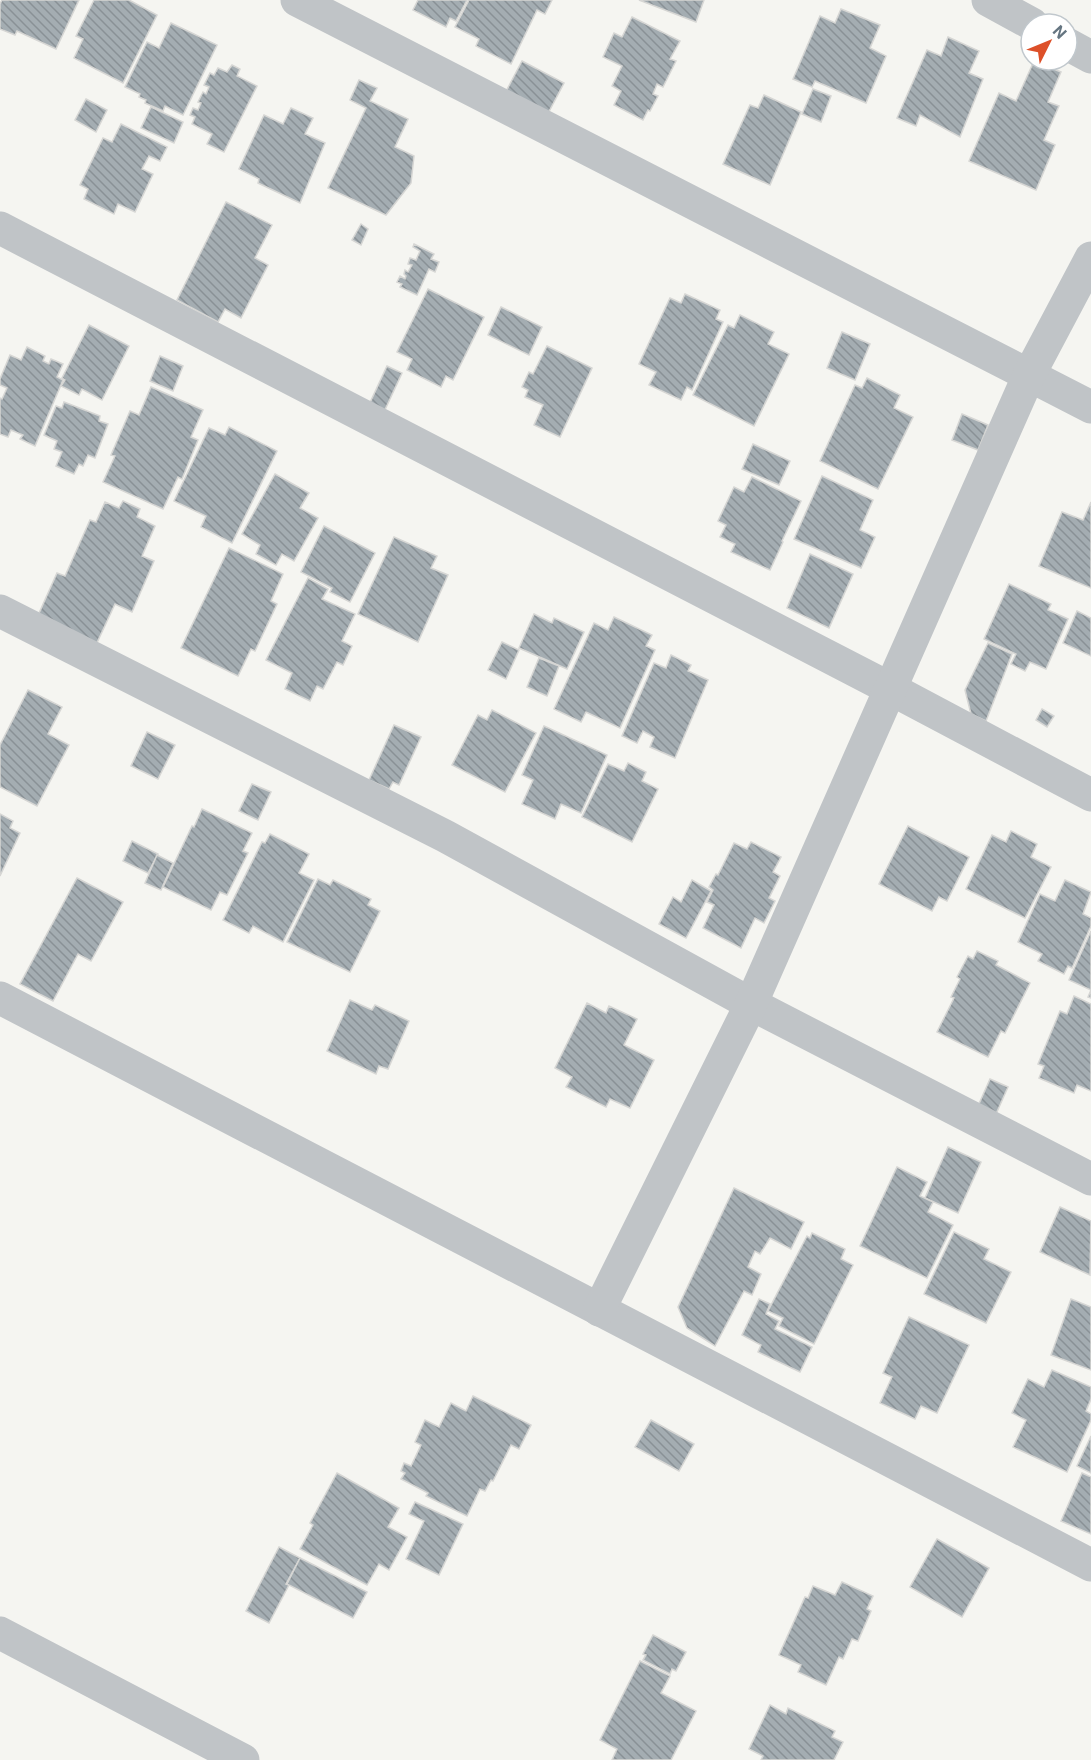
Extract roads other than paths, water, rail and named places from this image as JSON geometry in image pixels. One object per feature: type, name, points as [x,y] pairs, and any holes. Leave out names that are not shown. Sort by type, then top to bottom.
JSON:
[{"type":"street","points":[[297,0],[1091,407]]},
{"type":"street","points":[[988,0],[1019,17]]},
{"type":"street","points":[[0,228],[891,689],[1091,795]]},
{"type":"street","points":[[599,1310],[751,1004],[1029,375],[1091,258]]},
{"type":"street","points":[[0,611],[445,836],[751,1004],[1091,1179]]},
{"type":"street","points":[[0,998],[1091,1566]]},
{"type":"street","points":[[0,1633],[243,1760]]}]
